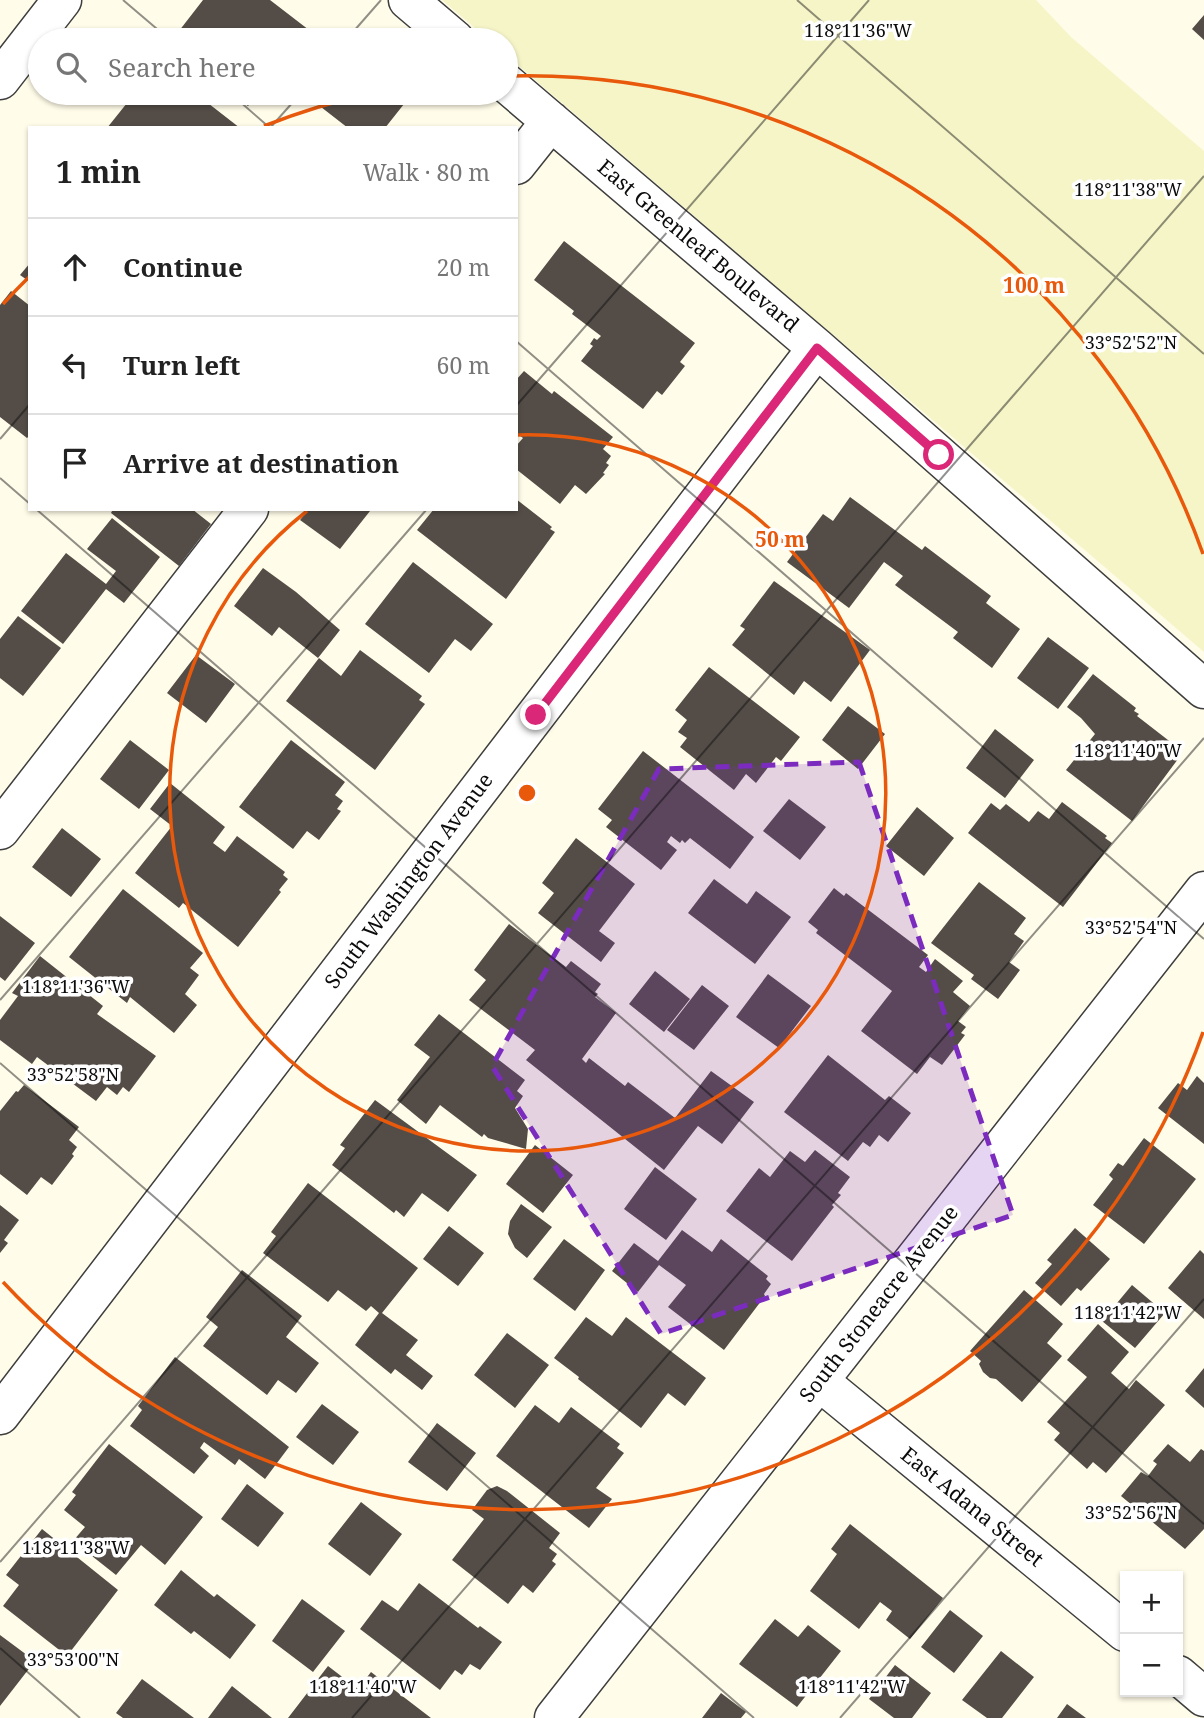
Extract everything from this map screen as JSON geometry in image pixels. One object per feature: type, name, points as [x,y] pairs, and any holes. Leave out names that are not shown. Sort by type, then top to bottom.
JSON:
[{"type":"street","points":[[40,28],[62,0]]},
{"type":"street","points":[[408,0],[442,28]]},
{"type":"street","points":[[0,80],[28,44]]},
{"type":"street","name":"East Greenleaf Boulevard","points":[[518,93],[817,348],[1204,689]]},
{"type":"street","points":[[518,162],[551,121]]},
{"type":"street","name":"South Washington Avenue","points":[[0,1415],[817,348]]},
{"type":"street","points":[[0,830],[247,511]]},
{"type":"street","name":"South Stoneacre Avenue","points":[[554,1718],[1204,891]]},
{"type":"street","name":"East Adana Street","points":[[819,1381],[1120,1628]]},
{"type":"street","points":[[1183,1679],[1204,1697]]},
{"type":"highlighted area","points":[[859,762],[1013,1215],[661,1334],[492,1066],[659,769]]},
{"type":"green space","points":[[442,0],[1036,0],[1071,37],[1204,151],[1204,652],[518,65],[518,28],[475,28]]},
{"type":"building","points":[[203,0],[270,0],[306,28],[181,28]]},
{"type":"building","points":[[1204,15],[1204,40],[1192,29]]},
{"type":"building","points":[[125,105],[210,105],[237,126],[109,126]]},
{"type":"building","points":[[318,105],[403,105],[387,126],[345,126]]},
{"type":"building","points":[[564,241],[695,343],[680,362],[685,366],[662,395],[657,391],[643,409],[581,361],[593,346],[590,344],[594,338],[597,340],[601,336],[534,280]]},
{"type":"building","points":[[28,265],[28,281],[20,275]]},
{"type":"building","points":[[11,291],[28,304],[27,438],[0,417],[0,305]]},
{"type":"building","points":[[524,371],[613,437],[603,449],[611,456],[606,463],[609,465],[603,473],[605,474],[586,494],[575,485],[560,504],[518,471],[518,444],[523,438],[518,434],[518,378]]},
{"type":"building","points":[[850,497],[922,550],[925,546],[991,596],[986,603],[1020,629],[992,668],[953,638],[958,632],[895,585],[903,576],[884,562],[849,608],[787,562],[823,514],[833,521]]},
{"type":"building","points":[[518,501],[555,532],[506,599],[417,530],[432,511],[518,511]]},
{"type":"building","points":[[195,511],[211,524],[179,566],[111,513]]},
{"type":"building","points":[[307,511],[370,511],[340,549],[300,520]]},
{"type":"building","points":[[112,518],[160,557],[124,603],[106,589],[63,644],[21,611],[66,553],[106,584],[116,571],[87,549]]},
{"type":"building","points":[[413,562],[493,624],[471,651],[455,639],[429,673],[365,624]]},
{"type":"building","points":[[263,568],[340,630],[318,658],[279,627],[272,636],[234,606]]},
{"type":"building","points":[[774,581],[870,650],[831,702],[804,681],[794,695],[732,645],[745,629],[740,626]]},
{"type":"building","points":[[18,616],[61,648],[23,696],[0,678],[0,639]]},
{"type":"building","points":[[1048,637],[1089,668],[1058,709],[1017,678]]},
{"type":"building","points":[[360,650],[422,696],[419,700],[425,704],[375,770],[286,701],[319,658],[341,676]]},
{"type":"building","points":[[196,655],[235,684],[206,723],[167,693]]},
{"type":"building","points":[[709,667],[800,737],[781,761],[776,757],[756,783],[746,774],[734,790],[680,747],[687,738],[678,732],[687,720],[675,710]]},
{"type":"building","points":[[1093,674],[1136,708],[1134,711],[1139,714],[1137,716],[1177,747],[1175,750],[1181,755],[1132,821],[1066,770],[1095,734],[1067,707]]},
{"type":"building","points":[[848,706],[885,734],[858,769],[822,740]]},
{"type":"building","points":[[995,729],[1034,760],[1005,798],[966,768]]},
{"type":"building","points":[[130,740],[169,770],[139,809],[100,779]]},
{"type":"building","points":[[291,740],[345,782],[335,795],[343,801],[337,809],[341,811],[319,840],[307,831],[293,849],[239,807]]},
{"type":"building","points":[[643,751],[754,837],[730,869],[690,838],[685,843],[682,840],[680,843],[671,836],[667,842],[677,850],[661,870],[606,827],[612,820],[598,809]]},
{"type":"building","points":[[170,783],[225,827],[213,843],[225,852],[237,836],[285,872],[283,875],[288,879],[238,947],[183,903],[179,908],[135,873],[172,826],[150,809]]},
{"type":"building","points":[[789,799],[826,827],[800,860],[763,831]]},
{"type":"building","points":[[1062,802],[1107,836],[1105,838],[1112,843],[1063,907],[968,833],[991,803],[1000,810],[1006,804],[1029,822],[1038,811],[1049,819]]},
{"type":"building","points":[[917,807],[954,838],[924,876],[886,846]]},
{"type":"building","points":[[62,828],[101,859],[71,897],[32,867]]},
{"type":"building","points":[[576,838],[635,884],[599,931],[615,943],[601,962],[538,913],[554,893],[542,883]]},
{"type":"building","points":[[714,879],[747,904],[756,891],[791,917],[755,964],[688,913]]},
{"type":"building","points":[[979,882],[1026,918],[1014,934],[1024,941],[1009,962],[1020,970],[998,999],[971,979],[974,975],[931,943]]},
{"type":"building","points":[[834,888],[844,896],[846,893],[928,955],[919,967],[926,972],[935,959],[963,981],[953,992],[970,1006],[958,1021],[966,1027],[961,1033],[965,1035],[942,1065],[930,1057],[917,1074],[861,1031],[892,991],[816,933],[818,930],[808,922]]},
{"type":"building","points":[[123,889],[203,953],[190,968],[199,975],[185,994],[197,1005],[174,1033],[130,997],[127,1003],[69,957]]},
{"type":"building","points":[[0,916],[35,943],[5,981],[0,977]]},
{"type":"building","points":[[509,924],[566,967],[571,961],[601,984],[595,997],[616,1013],[582,1059],[586,1063],[589,1058],[625,1086],[628,1082],[675,1118],[711,1071],[754,1102],[722,1144],[698,1126],[664,1170],[526,1060],[535,1050],[469,1000],[486,980],[474,970]]},
{"type":"building","points":[[40,956],[103,1006],[97,1014],[156,1056],[129,1092],[123,1087],[117,1095],[107,1087],[96,1101],[37,1057],[32,1064],[0,1040],[0,1020],[18,996],[12,993]]},
{"type":"building","points":[[655,971],[690,999],[664,1032],[629,1004]]},
{"type":"building","points":[[768,974],[811,1006],[779,1048],[736,1017]]},
{"type":"building","points":[[702,985],[729,1006],[694,1050],[667,1030]]},
{"type":"building","points":[[439,1014],[525,1080],[517,1091],[523,1096],[515,1108],[528,1129],[526,1149],[488,1138],[484,1134],[482,1137],[440,1105],[426,1124],[397,1100],[430,1057],[414,1045]]},
{"type":"building","points":[[828,1055],[885,1100],[889,1096],[911,1113],[888,1142],[879,1135],[870,1147],[863,1142],[848,1161],[784,1112]]},
{"type":"building","points":[[1197,1076],[1204,1083],[1204,1144],[1158,1108],[1178,1083],[1187,1090]]},
{"type":"building","points":[[24,1085],[79,1127],[69,1140],[77,1147],[72,1154],[74,1156],[52,1185],[41,1177],[27,1195],[0,1174],[0,1111]]},
{"type":"building","points":[[375,1100],[477,1175],[448,1212],[422,1193],[404,1217],[396,1210],[394,1213],[332,1165],[345,1148],[340,1145]]},
{"type":"building","points":[[1144,1138],[1196,1179],[1144,1244],[1093,1205],[1113,1179],[1109,1175],[1118,1163],[1123,1166]]},
{"type":"building","points":[[535,1145],[573,1175],[543,1213],[506,1184]]},
{"type":"building","points":[[815,1150],[850,1177],[838,1193],[841,1195],[832,1205],[834,1207],[792,1261],[726,1211],[759,1168],[770,1177],[790,1151],[805,1162]]},
{"type":"building","points":[[655,1167],[697,1199],[666,1240],[624,1209]]},
{"type":"building","points":[[308,1183],[418,1268],[382,1313],[418,1340],[406,1355],[433,1376],[422,1390],[395,1369],[391,1374],[355,1345],[379,1313],[371,1306],[366,1311],[338,1290],[328,1302],[263,1253],[276,1236],[271,1232]]},
{"type":"building","points":[[521,1204],[552,1227],[527,1258],[515,1248],[508,1234],[510,1221]]},
{"type":"building","points":[[0,1205],[19,1220],[4,1240],[8,1243],[0,1253]]},
{"type":"building","points":[[449,1226],[484,1253],[458,1286],[423,1259]]},
{"type":"building","points":[[1075,1228],[1110,1259],[1081,1291],[1077,1288],[1061,1306],[1035,1283],[1052,1264],[1047,1260]]},
{"type":"building","points":[[682,1230],[712,1252],[721,1239],[768,1276],[766,1279],[771,1284],[724,1350],[668,1307],[686,1285],[659,1265],[638,1292],[612,1271],[634,1243],[658,1261]]},
{"type":"building","points":[[564,1239],[605,1270],[575,1311],[533,1279]]},
{"type":"building","points":[[1200,1250],[1204,1254],[1204,1319],[1168,1288]]},
{"type":"building","points":[[242,1270],[302,1316],[286,1337],[319,1363],[296,1393],[278,1380],[267,1395],[203,1346],[218,1327],[206,1317]]},
{"type":"building","points":[[1132,1285],[1165,1313],[1135,1348],[1102,1321]]},
{"type":"building","points":[[1024,1290],[1063,1324],[1047,1343],[1062,1356],[1022,1402],[996,1379],[983,1372],[979,1364],[981,1361],[970,1351]]},
{"type":"building","points":[[586,1317],[612,1336],[626,1317],[706,1378],[685,1406],[668,1393],[641,1428],[554,1358]]},
{"type":"building","points":[[1098,1324],[1129,1352],[1111,1373],[1129,1389],[1136,1380],[1165,1405],[1106,1473],[1093,1462],[1087,1469],[1054,1440],[1060,1433],[1047,1422],[1087,1377],[1067,1360]]},
{"type":"building","points":[[507,1333],[549,1365],[515,1408],[474,1375]]},
{"type":"building","points":[[175,1357],[289,1447],[265,1479],[239,1459],[235,1465],[204,1442],[200,1448],[209,1456],[194,1474],[130,1426],[142,1410],[138,1406]]},
{"type":"building","points":[[1204,1368],[1204,1408],[1185,1391]]},
{"type":"building","points":[[322,1404],[359,1432],[333,1465],[296,1437]]},
{"type":"building","points":[[535,1405],[559,1423],[571,1407],[620,1444],[617,1448],[624,1453],[596,1488],[612,1499],[589,1528],[496,1456]]},
{"type":"building","points":[[437,1423],[476,1453],[447,1491],[408,1462]]},
{"type":"building","points":[[109,1444],[203,1517],[165,1565],[141,1545],[116,1575],[73,1541],[85,1527],[64,1510],[76,1495],[72,1492]]},
{"type":"building","points":[[1168,1444],[1190,1462],[1201,1449],[1204,1451],[1204,1529],[1185,1549],[1121,1496],[1141,1472],[1148,1476],[1157,1464],[1153,1461]]},
{"type":"building","points":[[247,1484],[284,1513],[258,1547],[221,1519]]},
{"type":"building","points":[[497,1486],[560,1533],[549,1548],[557,1554],[552,1561],[556,1564],[533,1593],[523,1585],[508,1604],[452,1560],[484,1519],[472,1510],[487,1490]]},
{"type":"building","points":[[361,1502],[402,1534],[370,1576],[328,1544]]},
{"type":"building","points":[[850,1524],[943,1598],[910,1639],[886,1620],[892,1611],[880,1602],[859,1629],[810,1591],[837,1554],[831,1549]]},
{"type":"building","points":[[42,1529],[118,1590],[67,1656],[3,1606],[19,1585],[6,1575]]},
{"type":"building","points":[[181,1570],[214,1597],[217,1594],[256,1625],[230,1659],[194,1631],[191,1634],[154,1605]]},
{"type":"building","points":[[419,1583],[478,1628],[480,1626],[502,1642],[480,1670],[470,1664],[462,1675],[455,1670],[440,1690],[360,1629],[382,1600],[398,1611]]},
{"type":"building","points":[[302,1599],[345,1631],[313,1672],[272,1641]]},
{"type":"building","points":[[950,1610],[983,1636],[954,1673],[921,1647]]},
{"type":"building","points":[[775,1619],[798,1637],[808,1625],[841,1651],[797,1707],[739,1664]]},
{"type":"building","points":[[0,1635],[35,1661],[0,1706]]},
{"type":"building","points":[[1001,1651],[1034,1677],[1002,1718],[987,1718],[962,1700]]},
{"type":"building","points":[[895,1665],[931,1693],[912,1718],[894,1718],[869,1699]]},
{"type":"building","points":[[328,1666],[358,1689],[371,1672],[431,1718],[288,1718]]},
{"type":"building","points":[[142,1679],[194,1718],[123,1718],[116,1713]]},
{"type":"building","points":[[232,1686],[272,1718],[208,1718]]},
{"type":"building","points":[[721,1693],[746,1712],[741,1718],[702,1718]]},
{"type":"building","points":[[1067,1704],[1086,1718],[1057,1718]]},
{"type":"route","points":[[536,715],[817,348],[939,455]]}]
